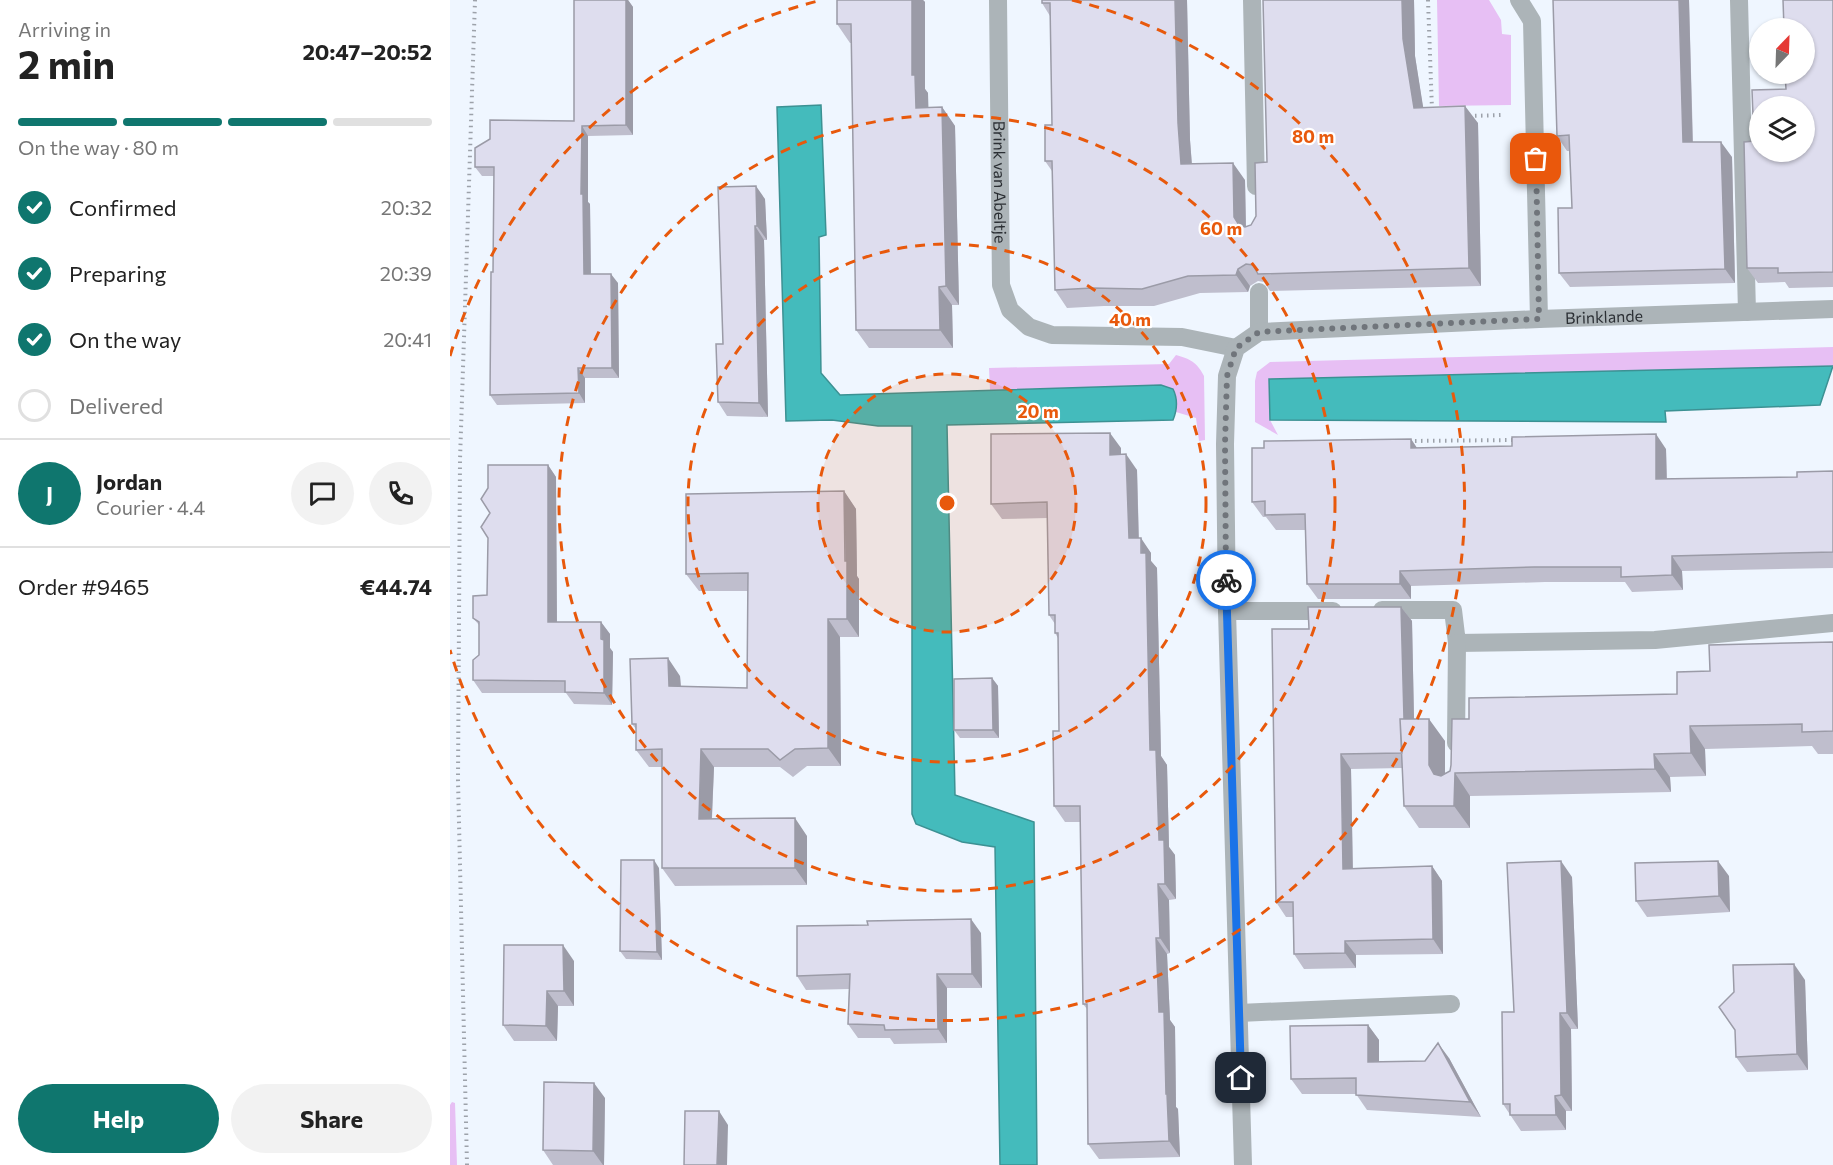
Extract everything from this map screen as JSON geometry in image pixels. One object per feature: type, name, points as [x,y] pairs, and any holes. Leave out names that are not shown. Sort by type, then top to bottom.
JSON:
[{"type":"street","name":"Brink van Abeltje","points":[[998,0],[1001,285],[1010,310],[1029,327],[1052,335],[1182,337],[1236,348]]},
{"type":"street","points":[[1252,0],[1256,198]]},
{"type":"street","points":[[1519,0],[1532,21],[1539,319]]},
{"type":"street","points":[[1738,0],[1747,312]]},
{"type":"street","points":[[1243,1165],[1227,611],[1225,444],[1227,376],[1236,348],[1259,332],[1259,292]]},
{"type":"street","name":"Brinklande","points":[[1259,332],[1833,309]]},
{"type":"street","points":[[1370,610],[1453,610],[1456,643],[1456,763]]},
{"type":"street","points":[[1227,611],[1346,611]]},
{"type":"street","points":[[1456,643],[1655,640],[1833,623]]},
{"type":"street","points":[[1239,1013],[1451,1004]]},
{"type":"path","points":[[467,1165],[458,780],[460,471],[475,0]]},
{"type":"path","points":[[1428,0],[1433,117]]},
{"type":"path","points":[[1467,116],[1534,114]]},
{"type":"path","points":[[1401,441],[1518,440]]},
{"type":"shaded area","points":[[1437,0],[1489,0],[1501,20],[1502,34],[1511,35],[1511,105],[1439,106]]},
{"type":"shaded area","points":[[1833,347],[1833,366],[1269,379],[1270,420],[1278,435],[1255,422],[1257,372],[1270,362]]},
{"type":"shaded area","points":[[1176,355],[1193,362],[1204,376],[1205,440],[1199,441],[1196,418],[1176,412],[1173,389],[1161,385],[990,390],[989,368],[1169,364]]},
{"type":"shaded area","points":[[452,1102],[455,1103],[457,1165],[450,1165],[450,1105]]},
{"type":"water","points":[[821,105],[826,235],[819,237],[821,373],[840,395],[1161,385],[1173,389],[1176,397],[1173,420],[947,425],[955,795],[1034,822],[1037,1165],[1000,1165],[995,847],[962,842],[916,824],[912,814],[912,426],[878,426],[832,420],[786,421],[777,107]]},
{"type":"water","points":[[1833,366],[1820,405],[1665,411],[1666,422],[1270,420],[1269,379]]},
{"type":"building","points":[[574,0],[626,0],[626,125],[582,126],[581,194],[583,194],[584,274],[611,274],[612,368],[578,368],[579,393],[490,395],[494,167],[475,167],[475,148],[490,139],[490,120],[574,121]]},
{"type":"building","points":[[837,0],[912,0],[912,75],[915,75],[916,108],[942,107],[946,286],[939,287],[940,330],[856,330],[851,24],[837,24]]},
{"type":"building","points":[[1042,0],[1175,0],[1181,164],[1233,163],[1234,217],[1239,225],[1245,227],[1251,225],[1256,216],[1255,163],[1267,162],[1263,0],[1402,0],[1403,39],[1414,108],[1465,106],[1469,268],[1258,274],[1253,265],[1246,264],[1238,269],[1236,275],[1188,276],[1142,289],[1055,290],[1052,161],[1045,161],[1045,125],[1052,125],[1050,3],[1042,3]]},
{"type":"building","points":[[1553,0],[1679,0],[1683,142],[1721,142],[1725,269],[1559,273],[1558,208],[1572,208],[1569,135],[1557,136]]},
{"type":"building","points":[[1783,0],[1833,0],[1833,272],[1778,273],[1778,268],[1747,268],[1744,142],[1749,142],[1749,162],[1815,162],[1815,96],[1752,96],[1752,90],[1786,89],[1786,84],[1815,84],[1815,18],[1784,18]]},
{"type":"building","points":[[756,186],[759,403],[718,402],[716,344],[723,344],[718,187]]},
{"type":"building","points":[[1110,433],[1110,455],[1126,454],[1129,538],[1141,538],[1141,553],[1146,553],[1150,750],[1156,750],[1159,840],[1164,840],[1165,884],[1158,884],[1160,938],[1156,938],[1159,1012],[1164,1012],[1169,1141],[1088,1144],[1087,1004],[1083,1004],[1080,806],[1054,806],[1053,731],[1059,731],[1058,633],[1055,633],[1055,615],[1049,615],[1047,502],[991,504],[991,434]]},
{"type":"building","points":[[1656,434],[1656,479],[1797,477],[1797,472],[1833,471],[1833,552],[1672,556],[1672,575],[1621,577],[1621,567],[1534,567],[1400,571],[1400,584],[1307,584],[1305,514],[1265,515],[1265,501],[1252,502],[1252,448],[1264,448],[1264,441],[1411,439],[1411,448],[1512,446],[1512,437]]},
{"type":"building","points":[[488,465],[548,465],[548,622],[601,622],[601,639],[604,640],[604,693],[565,692],[565,681],[473,680],[473,660],[479,655],[479,622],[473,618],[473,596],[487,595],[488,538],[481,527],[490,513],[481,499],[488,488]]},
{"type":"building","points":[[844,491],[847,619],[828,619],[828,748],[795,749],[780,760],[768,749],[701,749],[699,819],[795,818],[795,868],[662,868],[662,749],[636,750],[636,724],[632,724],[630,659],[668,658],[669,686],[747,688],[748,573],[686,574],[686,494]]},
{"type":"building","points":[[1308,607],[1401,607],[1404,719],[1400,719],[1402,753],[1341,754],[1343,869],[1432,866],[1433,939],[1345,941],[1345,953],[1294,954],[1293,902],[1276,902],[1272,629],[1309,629]]},
{"type":"building","points":[[1833,642],[1833,731],[1802,732],[1802,724],[1690,726],[1691,753],[1654,754],[1655,769],[1455,773],[1454,806],[1404,806],[1400,719],[1429,719],[1429,765],[1434,774],[1441,776],[1450,771],[1452,719],[1469,719],[1469,698],[1677,694],[1677,672],[1710,671],[1709,645]]},
{"type":"building","points":[[992,678],[993,730],[954,730],[954,679]]},
{"type":"building","points":[[621,860],[654,860],[657,952],[620,951]]},
{"type":"building","points":[[1561,861],[1567,1013],[1560,1013],[1561,1095],[1555,1096],[1556,1115],[1510,1115],[1510,1104],[1503,1104],[1502,1012],[1514,1012],[1507,863]]},
{"type":"building","points":[[1718,861],[1719,896],[1636,901],[1635,863]]},
{"type":"building","points":[[971,919],[972,974],[937,974],[938,1029],[885,1030],[884,1025],[848,1024],[850,974],[797,976],[797,926],[868,925],[867,921]]},
{"type":"building","points":[[504,945],[563,945],[564,991],[547,991],[546,1026],[503,1025]]},
{"type":"building","points":[[1794,964],[1797,1054],[1736,1057],[1735,1030],[1719,1007],[1734,992],[1733,965]]},
{"type":"building","points":[[1368,1025],[1368,1062],[1425,1061],[1438,1043],[1470,1102],[1356,1095],[1356,1078],[1291,1079],[1290,1026]]},
{"type":"building","points":[[544,1082],[594,1083],[593,1151],[543,1150]]},
{"type":"building","points":[[685,1111],[719,1111],[717,1165],[684,1165]]},
{"type":"way so far","points":[[1226,580],[1227,376],[1236,348],[1259,332],[1539,319],[1536,159]]},
{"type":"route","points":[[1226,580],[1241,1078]]}]
